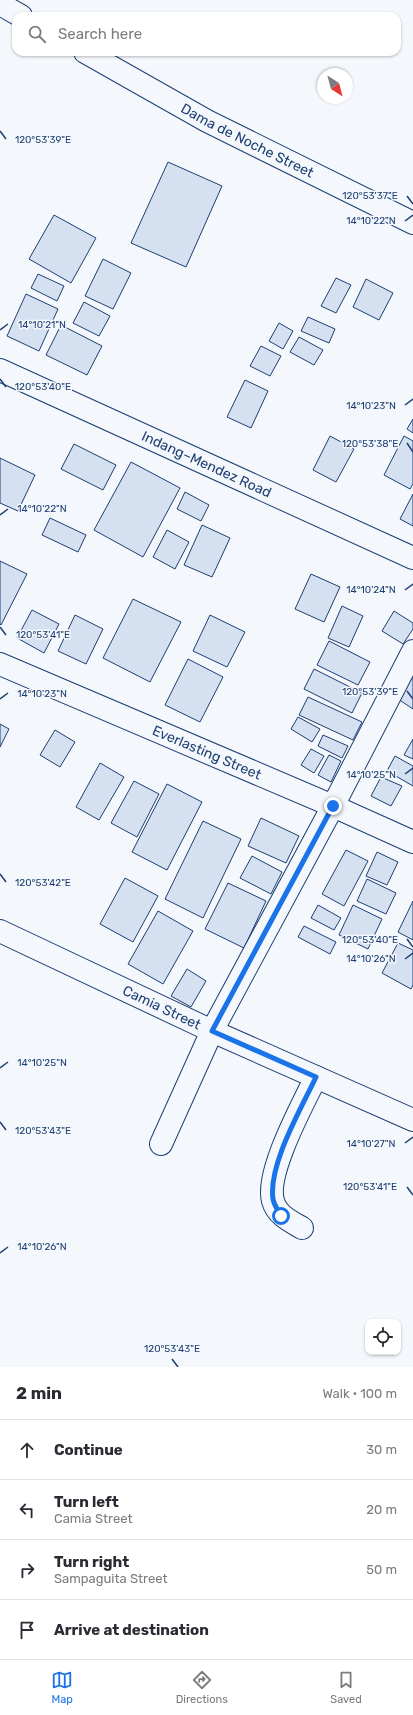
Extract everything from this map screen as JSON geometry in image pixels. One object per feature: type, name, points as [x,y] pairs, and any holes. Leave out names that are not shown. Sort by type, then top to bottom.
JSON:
[{"type":"street","points":[[0,4],[14,12]]},
{"type":"street","name":"Dama de Noche Street","points":[[92,56],[207,121],[413,223]]},
{"type":"street","name":"Indang–Mendez Road","points":[[0,370],[413,558]]},
{"type":"street","points":[[161,1144],[212,1031],[333,806],[413,651]]},
{"type":"street","name":"Everlasting Street","points":[[0,664],[333,806],[413,842]]},
{"type":"street","name":"Camia Street","points":[[0,931],[212,1031],[413,1120]]},
{"type":"street","points":[[302,1228],[281,1216],[273,1201],[272,1188],[282,1152],[316,1077]]},
{"type":"building","points":[[168,162],[222,186],[186,267],[131,243]]},
{"type":"building","points":[[54,215],[96,238],[71,283],[29,259]]},
{"type":"building","points":[[103,259],[131,273],[113,309],[85,296]]},
{"type":"building","points":[[38,274],[64,286],[57,301],[31,288]]},
{"type":"building","points":[[336,278],[351,285],[336,313],[321,306]]},
{"type":"building","points":[[366,279],[393,293],[379,320],[353,307]]},
{"type":"building","points":[[26,294],[58,309],[39,351],[7,336]]},
{"type":"building","points":[[84,302],[110,316],[99,336],[73,323]]},
{"type":"building","points":[[308,317],[335,329],[329,343],[301,331]]},
{"type":"building","points":[[279,323],[293,331],[283,349],[269,341]]},
{"type":"building","points":[[61,325],[102,346],[87,375],[46,355]]},
{"type":"building","points":[[299,337],[323,350],[314,365],[290,352]]},
{"type":"building","points":[[261,346],[281,356],[270,376],[250,366]]},
{"type":"building","points":[[245,380],[268,391],[251,428],[227,417]]},
{"type":"building","points":[[413,419],[413,433],[407,429]]},
{"type":"building","points":[[330,436],[354,449],[336,482],[313,470]]},
{"type":"building","points":[[404,436],[413,441],[413,484],[410,489],[384,475]]},
{"type":"building","points":[[74,444],[116,465],[103,490],[61,469]]},
{"type":"building","points":[[0,458],[35,475],[18,511],[0,503]]},
{"type":"building","points":[[131,462],[180,488],[143,557],[94,530]]},
{"type":"building","points":[[185,492],[209,505],[201,521],[177,509]]},
{"type":"building","points":[[413,494],[413,526],[400,519]]},
{"type":"building","points":[[50,518],[86,535],[78,552],[42,535]]},
{"type":"building","points":[[202,525],[230,538],[212,577],[184,565]]},
{"type":"building","points":[[167,530],[189,542],[175,569],[153,557]]},
{"type":"building","points":[[0,561],[27,574],[1,625],[0,624]]},
{"type":"building","points":[[311,574],[340,587],[324,622],[295,609]]},
{"type":"building","points":[[133,599],[181,622],[150,682],[103,658]]},
{"type":"building","points":[[342,606],[363,616],[349,647],[328,638]]},
{"type":"building","points":[[32,610],[59,624],[44,653],[17,638]]},
{"type":"building","points":[[394,611],[413,623],[413,629],[403,644],[382,631]]},
{"type":"building","points":[[75,615],[103,629],[86,664],[58,651]]},
{"type":"building","points":[[210,615],[245,632],[227,667],[193,651]]},
{"type":"building","points":[[329,641],[370,662],[358,685],[317,665]]},
{"type":"building","points":[[188,659],[223,677],[200,722],[165,705]]},
{"type":"building","points":[[314,669],[362,693],[352,713],[304,689]]},
{"type":"building","points":[[413,673],[413,709],[398,699]]},
{"type":"building","points":[[308,697],[362,722],[353,740],[299,715]]},
{"type":"building","points":[[298,717],[320,729],[312,742],[291,729]]},
{"type":"building","points":[[0,724],[9,729],[0,747]]},
{"type":"building","points":[[55,730],[75,742],[60,767],[40,755]]},
{"type":"building","points":[[323,735],[348,746],[342,758],[318,746]]},
{"type":"building","points":[[413,739],[413,759],[404,755]]},
{"type":"building","points":[[311,749],[324,756],[314,773],[301,765]]},
{"type":"building","points":[[329,755],[341,761],[331,782],[318,775]]},
{"type":"building","points":[[395,756],[413,766],[413,786],[387,771]]},
{"type":"building","points":[[100,763],[124,777],[99,820],[76,807]]},
{"type":"building","points":[[381,777],[402,786],[391,806],[371,796]]},
{"type":"building","points":[[134,781],[159,794],[137,837],[111,823]]},
{"type":"building","points":[[167,784],[202,802],[167,870],[132,852]]},
{"type":"building","points":[[261,818],[299,836],[286,863],[248,846]]},
{"type":"building","points":[[203,821],[241,839],[203,918],[165,899]]},
{"type":"building","points":[[346,850],[368,861],[344,906],[322,894]]},
{"type":"building","points":[[377,852],[398,862],[387,885],[366,876]]},
{"type":"building","points":[[252,856],[282,872],[271,894],[240,878]]},
{"type":"building","points":[[125,878],[158,896],[133,942],[100,924]]},
{"type":"building","points":[[367,879],[396,893],[386,914],[357,901]]},
{"type":"building","points":[[228,883],[266,901],[244,948],[205,929]]},
{"type":"building","points":[[413,901],[413,940],[398,932]]},
{"type":"building","points":[[318,905],[341,918],[334,930],[311,918]]},
{"type":"building","points":[[353,905],[382,919],[368,949],[339,935]]},
{"type":"building","points":[[158,911],[193,931],[163,984],[128,964]]},
{"type":"building","points":[[304,926],[336,942],[330,954],[298,937]]},
{"type":"building","points":[[398,943],[413,950],[413,985],[411,989],[382,973]]},
{"type":"building","points":[[187,969],[206,981],[191,1007],[171,996]]},
{"type":"route","points":[[281,1216],[273,1201],[272,1188],[276,1168],[316,1077],[212,1031],[333,806]]}]
